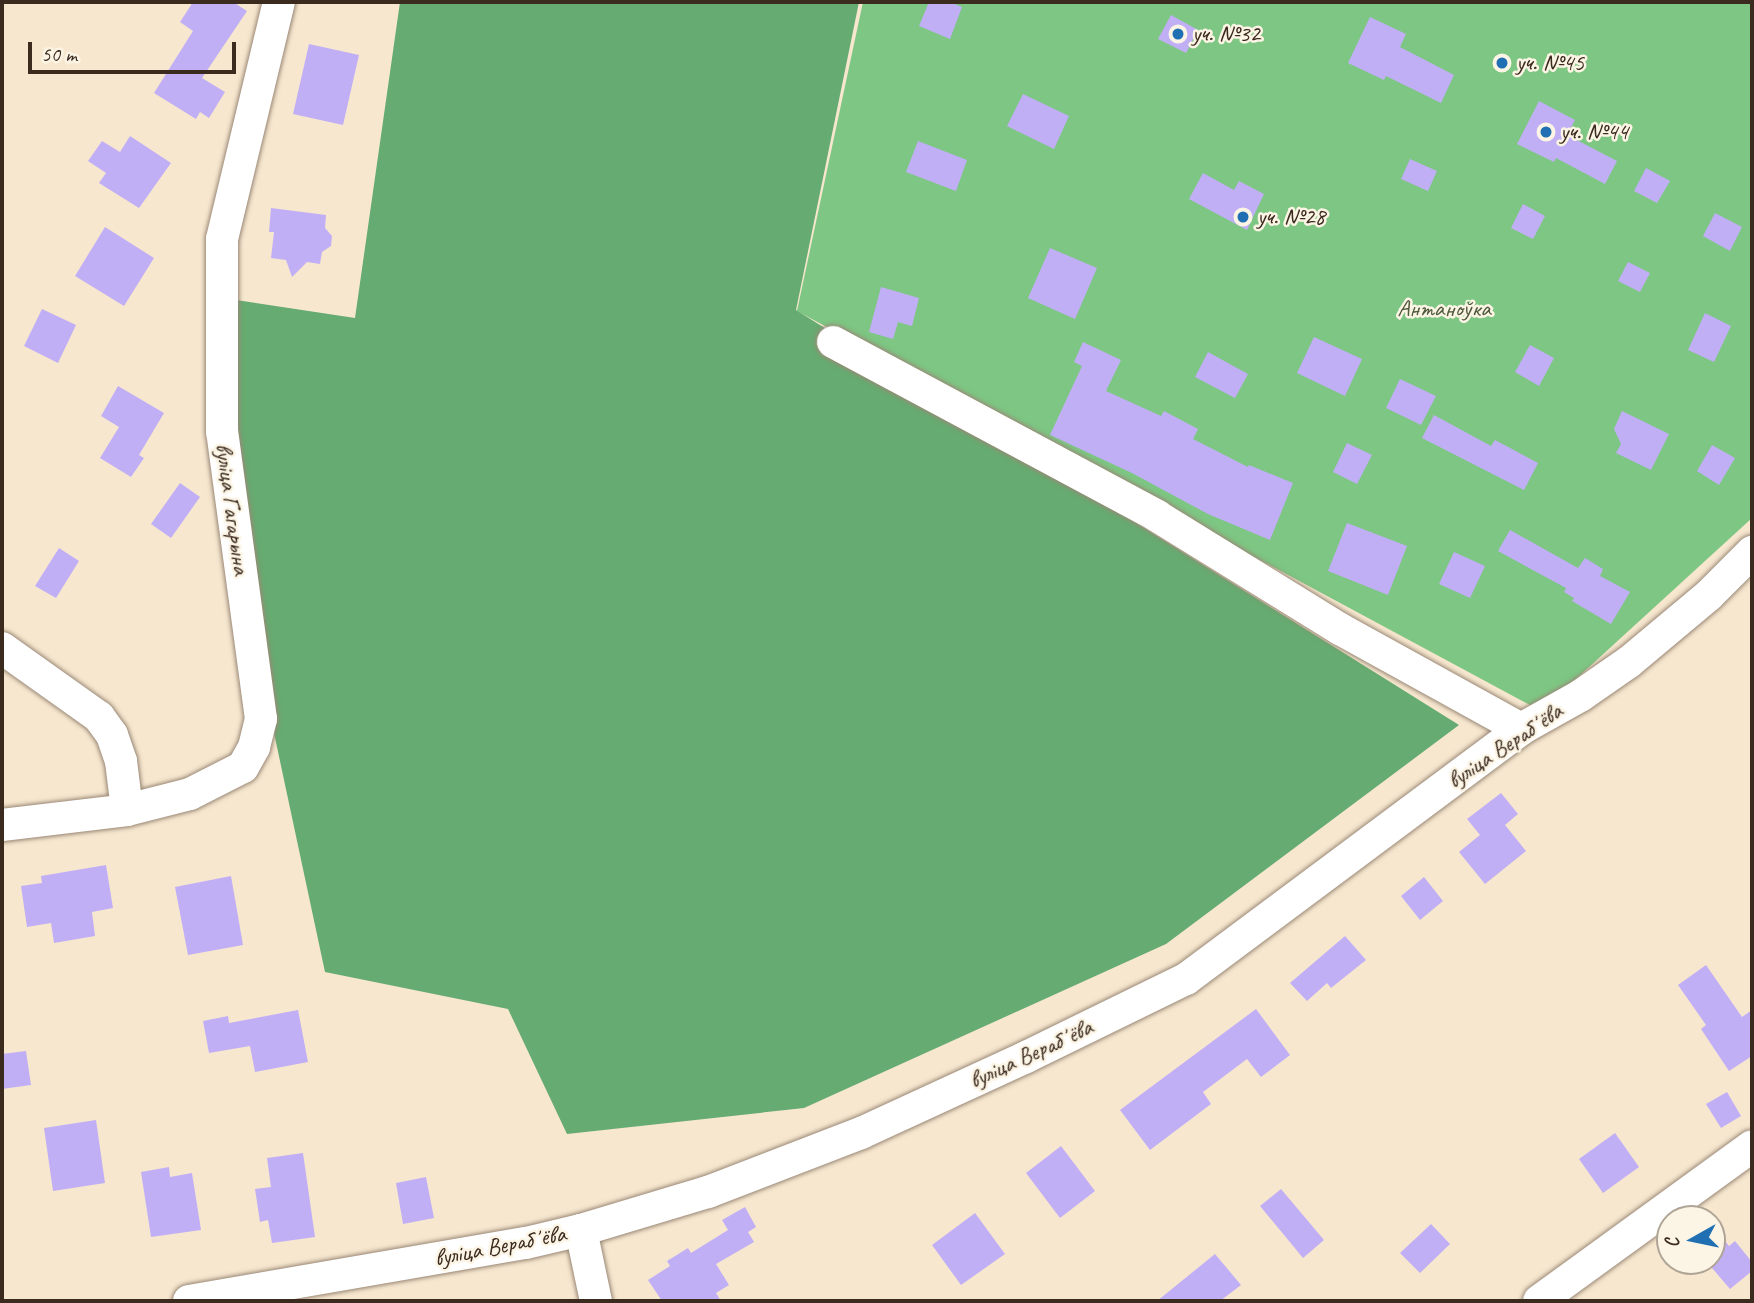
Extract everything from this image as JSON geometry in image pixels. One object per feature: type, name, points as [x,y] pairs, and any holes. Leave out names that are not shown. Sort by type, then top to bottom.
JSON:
[{"type":"street","name":"вуліца Гагарына","points":[[2,825],[127,810],[190,794],[243,767],[254,747],[261,719],[222,432],[222,239],[279,2]]},
{"type":"street","points":[[833,342],[1157,516],[1340,629],[1521,729]]},
{"type":"street","name":"вуліца Верабʼёва","points":[[189,1301],[526,1243],[581,1230],[708,1192],[861,1133],[1186,979],[1521,729],[1580,696],[1629,662],[1709,595],[1752,552]]},
{"type":"street","points":[[2,648],[99,717],[112,735],[121,761],[127,810]]},
{"type":"street","points":[[1539,1301],[1752,1146]]},
{"type":"street","points":[[581,1230],[596,1301]]},
{"type":"green space","points":[[400,2],[859,2],[796,310],[1459,725],[1166,944],[804,1108],[567,1134],[508,1009],[325,972],[274,733],[234,434],[236,300],[355,318]]},
{"type":"green space","name":"Антаноўка","points":[[863,2],[1752,2],[1752,518],[1541,711],[797,311]]},
{"type":"building","points":[[193,2],[233,2],[247,11],[202,78],[225,92],[209,118],[200,112],[196,119],[154,93],[193,31],[180,22]]},
{"type":"building","points":[[929,2],[949,2],[962,7],[950,39],[919,26]]},
{"type":"building","name":"уч. №32","points":[[1171,15],[1198,30],[1186,53],[1158,39]]},
{"type":"building","points":[[1370,17],[1406,34],[1400,47],[1454,75],[1441,103],[1386,76],[1384,80],[1348,63]]},
{"type":"building","points":[[309,44],[359,55],[343,125],[293,114]]},
{"type":"building","points":[[1023,94],[1069,116],[1054,149],[1007,126]]},
{"type":"building","points":[[1539,101],[1575,120],[1567,135],[1617,161],[1605,184],[1556,158],[1554,162],[1517,144]]},
{"type":"building","points":[[130,136],[171,163],[139,208],[99,183],[106,173],[88,161],[102,141],[120,152]]},
{"type":"building","points":[[918,141],[967,160],[956,191],[906,172]]},
{"type":"building","points":[[1410,159],[1437,171],[1428,191],[1401,179]]},
{"type":"building","points":[[1646,168],[1670,181],[1657,203],[1634,191]]},
{"type":"building","points":[[1203,173],[1234,190],[1239,181],[1264,194],[1247,230],[1189,199]]},
{"type":"building","points":[[1523,204],[1545,216],[1533,239],[1511,228]]},
{"type":"building","points":[[271,208],[326,215],[325,228],[332,236],[331,246],[322,252],[320,264],[307,262],[292,277],[286,260],[271,258],[274,232],[269,232]]},
{"type":"building","points":[[1715,213],[1742,227],[1730,251],[1703,236]]},
{"type":"building","points":[[105,227],[154,258],[124,306],[75,276]]},
{"type":"building","points":[[1050,248],[1097,268],[1075,319],[1028,298]]},
{"type":"building","points":[[1628,262],[1650,273],[1640,292],[1618,281]]},
{"type":"building","points":[[881,287],[919,298],[912,326],[898,322],[893,339],[869,332]]},
{"type":"building","points":[[42,309],[76,325],[58,363],[24,346]]},
{"type":"building","points":[[1705,313],[1731,326],[1714,362],[1688,350]]},
{"type":"building","points":[[1314,337],[1362,359],[1345,396],[1297,373]]},
{"type":"building","points":[[1083,342],[1121,360],[1106,391],[1161,416],[1164,411],[1198,429],[1193,439],[1248,467],[1249,465],[1293,483],[1270,540],[1208,514],[1132,473],[1050,435],[1082,366],[1074,362]]},
{"type":"building","points":[[1530,345],[1554,358],[1539,386],[1515,372]]},
{"type":"building","points":[[1208,352],[1248,374],[1235,398],[1195,377]]},
{"type":"building","points":[[1400,379],[1436,396],[1421,425],[1386,408]]},
{"type":"building","points":[[118,386],[164,413],[139,455],[144,458],[131,477],[100,458],[119,427],[101,416]]},
{"type":"building","points":[[1622,411],[1669,434],[1651,470],[1616,453],[1621,444],[1614,429]]},
{"type":"building","points":[[1434,415],[1491,446],[1495,440],[1538,463],[1524,490],[1422,438]]},
{"type":"building","points":[[1347,443],[1372,455],[1357,484],[1333,472]]},
{"type":"building","points":[[1712,445],[1735,458],[1719,485],[1697,471]]},
{"type":"building","points":[[180,483],[200,497],[171,538],[151,524]]},
{"type":"building","points":[[1347,523],[1407,546],[1388,595],[1328,571]]},
{"type":"building","points":[[1510,530],[1578,568],[1585,558],[1603,569],[1600,576],[1630,592],[1611,624],[1572,601],[1574,598],[1564,592],[1566,588],[1498,551]]},
{"type":"building","points":[[59,548],[79,561],[56,598],[35,586]]},
{"type":"building","points":[[1454,552],[1485,566],[1470,598],[1439,584]]},
{"type":"building","points":[[1501,793],[1518,814],[1505,825],[1526,851],[1485,884],[1459,852],[1480,835],[1467,819]]},
{"type":"building","points":[[106,865],[113,908],[92,912],[95,936],[54,943],[51,923],[27,927],[21,886],[42,883],[41,876]]},
{"type":"building","points":[[231,876],[243,945],[188,955],[175,887]]},
{"type":"building","points":[[1424,877],[1443,901],[1420,920],[1401,896]]},
{"type":"building","points":[[1345,936],[1366,960],[1331,988],[1327,983],[1307,1001],[1290,983]]},
{"type":"building","points":[[1706,965],[1742,1017],[1752,1010],[1752,1056],[1729,1071],[1701,1029],[1706,1025],[1678,985]]},
{"type":"building","points":[[1256,1009],[1290,1055],[1261,1077],[1247,1059],[1203,1092],[1211,1104],[1150,1150],[1120,1110]]},
{"type":"building","points":[[298,1010],[308,1062],[255,1072],[250,1046],[209,1053],[203,1021],[228,1016],[229,1023]]},
{"type":"building","points":[[26,1051],[31,1085],[2,1089],[2,1054]]},
{"type":"building","points":[[1727,1092],[1741,1116],[1721,1128],[1706,1104]]},
{"type":"building","points":[[96,1120],[105,1183],[53,1191],[44,1128]]},
{"type":"building","points":[[1615,1133],[1639,1167],[1603,1193],[1579,1159]]},
{"type":"building","points":[[1061,1146],[1095,1191],[1060,1218],[1026,1173]]},
{"type":"building","points":[[303,1153],[315,1237],[272,1243],[268,1220],[260,1222],[255,1189],[271,1187],[267,1158]]},
{"type":"building","points":[[169,1167],[170,1177],[192,1173],[201,1230],[151,1237],[141,1172]]},
{"type":"building","points":[[426,1177],[434,1218],[403,1224],[396,1183]]},
{"type":"building","points":[[1281,1189],[1324,1240],[1303,1258],[1260,1206]]},
{"type":"building","points":[[745,1207],[756,1227],[748,1232],[754,1242],[716,1264],[729,1285],[716,1293],[721,1301],[662,1301],[648,1280],[670,1266],[667,1261],[688,1248],[691,1253],[728,1230],[722,1220]]},
{"type":"building","points":[[975,1213],[1005,1254],[961,1285],[932,1245]]},
{"type":"building","points":[[1431,1224],[1450,1244],[1420,1273],[1400,1253]]},
{"type":"building","points":[[1735,1241],[1752,1262],[1752,1271],[1730,1289],[1718,1275],[1726,1275],[1726,1242],[1729,1246]]},
{"type":"building","points":[[1215,1254],[1241,1285],[1220,1301],[1157,1301]]},
{"type":"place","name":"уч. №32","points":[[1178,34]]},
{"type":"place","name":"уч. №45","points":[[1502,63]]},
{"type":"place","name":"уч. №44","points":[[1546,132]]},
{"type":"place","name":"уч. №28","points":[[1243,217]]}]
